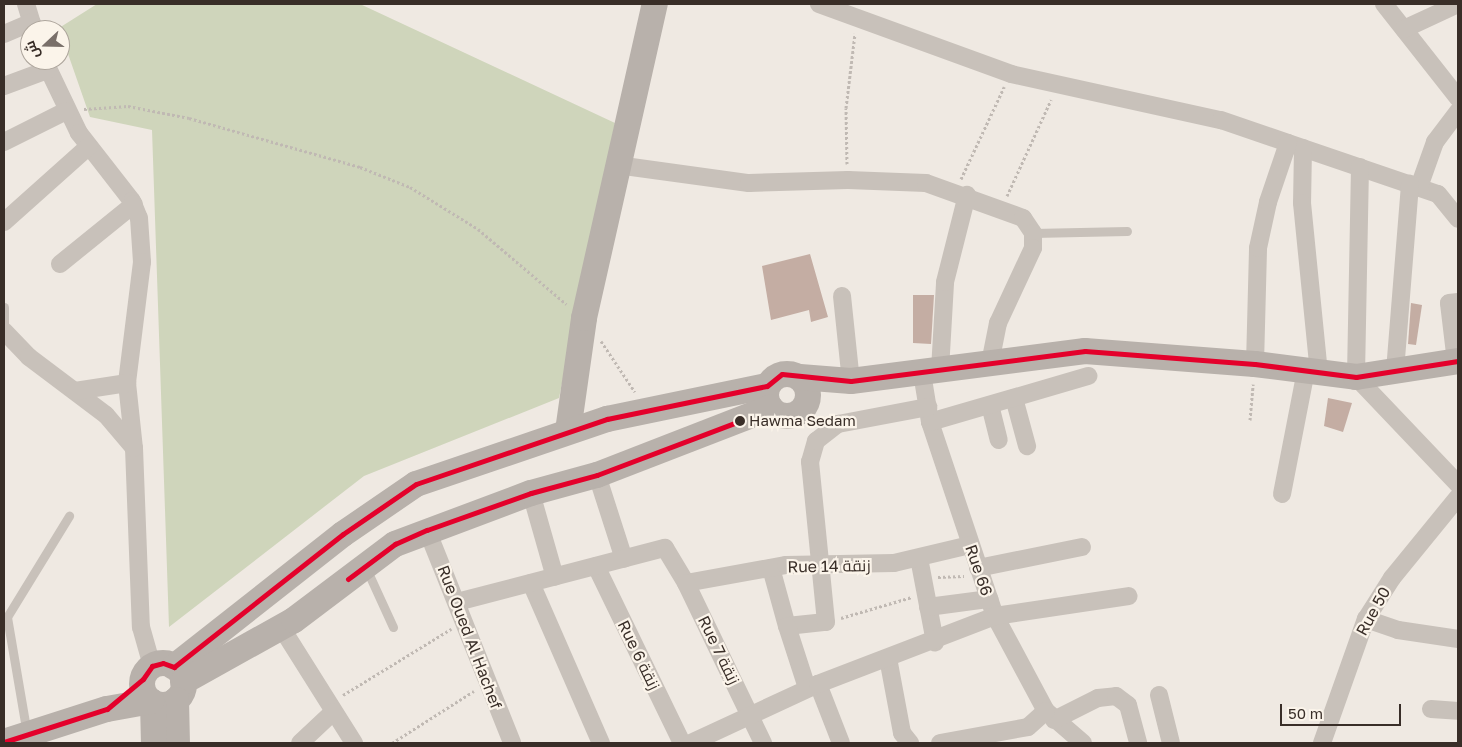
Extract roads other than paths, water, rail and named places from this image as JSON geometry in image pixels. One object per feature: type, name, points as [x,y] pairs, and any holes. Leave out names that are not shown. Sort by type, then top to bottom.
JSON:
[{"type":"street","points":[[26,4],[31,20]]},
{"type":"street","points":[[568,431],[584,318],[654,4]]},
{"type":"street","points":[[819,4],[858,16],[1011,74],[1220,120],[1438,194],[1458,219]]},
{"type":"street","points":[[1384,4],[1458,98]]},
{"type":"street","points":[[1404,29],[1458,4]]},
{"type":"street","points":[[4,34],[20,30]]},
{"type":"street","points":[[4,86],[35,70]]},
{"type":"street","points":[[47,70],[66,111],[88,147],[134,204],[141,231],[142,262],[127,383],[134,448],[141,627],[162,685],[177,743]]},
{"type":"street","points":[[4,142],[66,111]]},
{"type":"street","points":[[1395,371],[1415,186],[1435,142],[1458,111]]},
{"type":"street","points":[[1255,364],[1258,248],[1268,202],[1296,146]]},
{"type":"street","points":[[1282,494],[1312,371],[1302,203],[1296,146]]},
{"type":"street","points":[[4,222],[88,147]]},
{"type":"street","points":[[617,165],[749,184],[848,180],[926,183],[961,194],[1023,218],[1033,233],[1029,262],[998,323],[990,363]]},
{"type":"street","points":[[1360,168],[1356,377],[1458,484]]},
{"type":"street","name":"Rue 66","points":[[961,194],[944,282],[931,371],[929,414],[970,545],[995,616],[1050,715],[1083,743]]},
{"type":"street","points":[[60,264],[134,204]]},
{"type":"street","points":[[842,296],[851,381]]},
{"type":"street","points":[[15,738],[56,734],[281,627],[395,544],[427,530],[532,493],[597,475],[769,397],[782,374],[851,381],[1084,351],[1255,364],[1356,377],[1457,362],[1449,303],[1458,302]]},
{"type":"street","points":[[4,332],[29,357],[106,415],[134,448]]},
{"type":"street","points":[[787,626],[826,622],[822,562],[810,462],[816,441],[838,424],[990,405],[1088,376]]},
{"type":"street","points":[[800,377],[807,387],[806,404]]},
{"type":"street","points":[[154,743],[162,685],[399,494],[468,464],[568,431],[648,409],[769,397],[790,416],[806,404],[851,381]]},
{"type":"street","points":[[75,391],[127,383]]},
{"type":"street","points":[[1014,398],[1027,446]]},
{"type":"street","points":[[990,405],[999,440]]},
{"type":"street","points":[[457,602],[624,559],[597,475]]},
{"type":"street","points":[[532,493],[555,577]]},
{"type":"street","name":"Rue 50","points":[[1322,743],[1366,619],[1392,578],[1458,497]]},
{"type":"street","name":"Rue Oued Al Hachef","points":[[427,530],[512,743]]},
{"type":"street","name":"Rue 14 زنقة","points":[[686,583],[771,568],[822,562],[869,566],[919,558],[970,545]]},
{"type":"street","name":"Rue 7 زنقة","points":[[624,559],[661,546],[674,558],[763,743]]},
{"type":"street","points":[[979,572],[1082,547]]},
{"type":"street","points":[[919,558],[935,642]]},
{"type":"street","name":"Rue 6 زنقة","points":[[596,566],[682,743]]},
{"type":"street","points":[[771,568],[799,663],[813,686],[841,743]]},
{"type":"street","points":[[531,583],[601,743]]},
{"type":"street","points":[[925,593],[989,599]]},
{"type":"street","points":[[691,743],[813,686],[935,642],[995,616],[1129,596]]},
{"type":"street","points":[[1366,619],[1398,630],[1458,639]]},
{"type":"street","points":[[281,627],[330,708],[354,743]]},
{"type":"street","points":[[888,658],[902,733],[910,743]]},
{"type":"street","points":[[1159,695],[1171,743]]},
{"type":"street","points":[[940,743],[1028,727],[1050,715],[1098,698],[1116,696],[1128,705],[1138,743]]},
{"type":"street","points":[[300,743],[330,708]]},
{"type":"street","points":[[1431,710],[1458,711]]},
{"type":"lane","points":[[1033,233],[1127,231]]},
{"type":"lane","points":[[4,307],[4,326]]},
{"type":"lane","points":[[15,738],[5,618],[69,516]]},
{"type":"lane","points":[[365,566],[393,627]]},
{"type":"place","name":"Hawma Sedam","points":[[740,421]]}]
